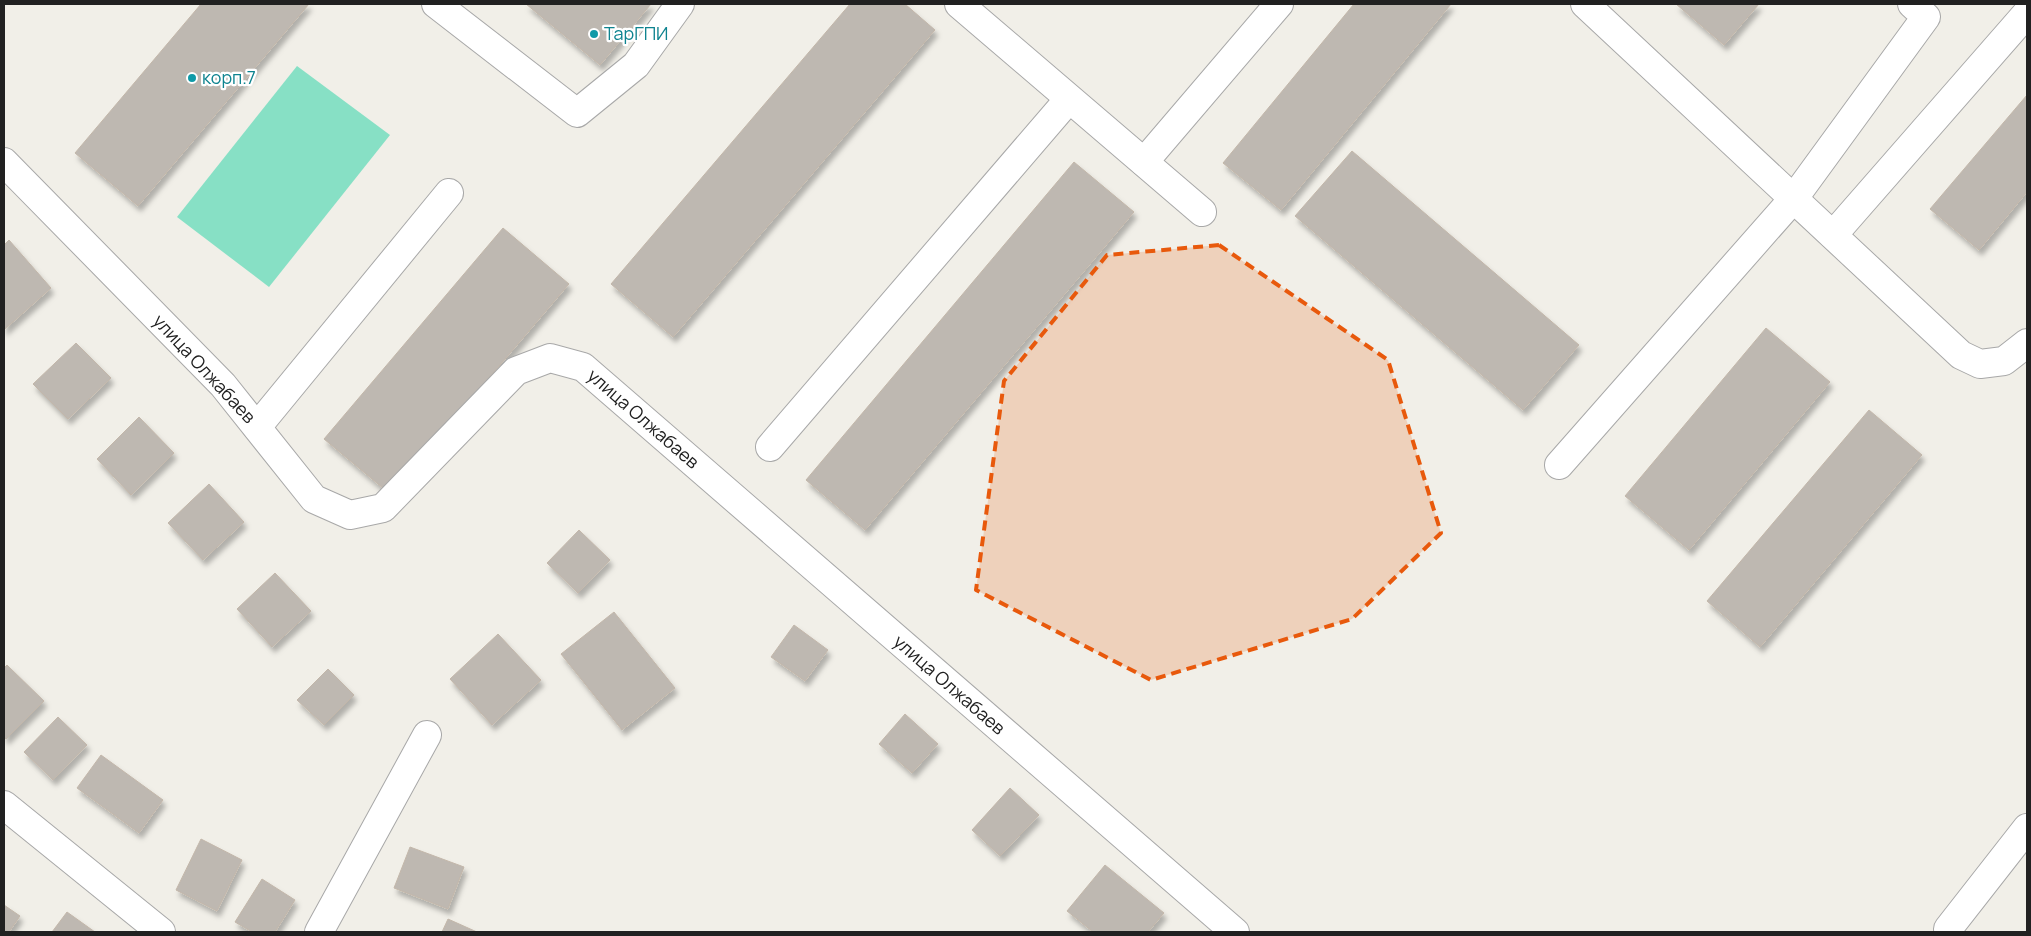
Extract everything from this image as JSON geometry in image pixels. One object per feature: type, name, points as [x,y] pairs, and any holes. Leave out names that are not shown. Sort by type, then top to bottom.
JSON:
[{"type":"street","points":[[436,4],[577,113],[636,65],[680,4]]},
{"type":"street","points":[[959,4],[1202,212]]},
{"type":"street","points":[[1144,162],[1278,4]]},
{"type":"street","points":[[1586,4],[1962,355],[1980,364],[2004,361],[2027,343]]},
{"type":"street","points":[[1558,465],[1794,198],[1926,17],[1912,4]]},
{"type":"street","points":[[1834,235],[2027,13]]},
{"type":"street","points":[[770,447],[1069,99]]},
{"type":"street","name":"улица Олжабаев","points":[[4,162],[224,385],[314,499],[350,515],[383,508],[516,371],[550,358],[583,367],[1235,932]]},
{"type":"street","points":[[257,427],[449,193]]},
{"type":"street","points":[[319,932],[427,734]]},
{"type":"street","points":[[4,805],[161,932]]},
{"type":"street","points":[[1948,929],[2027,828]]},
{"type":"highlighted area","points":[[1219,245],[1388,360],[1441,533],[1352,619],[1151,680],[976,590],[1004,381],[1107,255]]},
{"type":"green space","points":[[297,66],[390,135],[269,287],[177,217]]},
{"type":"building","name":"корп.7","points":[[201,4],[309,4],[138,206],[75,153]]},
{"type":"building","name":"ТарГПИ","points":[[526,4],[651,4],[600,65]]},
{"type":"building","points":[[850,4],[905,4],[935,30],[673,337],[611,284]]},
{"type":"building","points":[[1354,4],[1451,4],[1281,210],[1223,163]]},
{"type":"building","points":[[1676,4],[1759,4],[1724,45]]},
{"type":"building","points":[[2027,95],[2027,192],[1979,250],[1930,209]]},
{"type":"building","points":[[1352,151],[1579,345],[1523,410],[1295,216]]},
{"type":"building","points":[[1074,162],[1134,212],[865,530],[806,480]]},
{"type":"building","points":[[503,228],[569,284],[390,494],[324,439]]},
{"type":"building","points":[[9,240],[51,288],[4,330],[4,245]]},
{"type":"building","points":[[1766,328],[1830,382],[1689,550],[1625,496]]},
{"type":"building","points":[[76,343],[111,378],[68,419],[33,384]]},
{"type":"building","points":[[1869,410],[1922,455],[1760,647],[1707,601]]},
{"type":"building","points":[[139,417],[174,453],[131,495],[97,459]]},
{"type":"building","points":[[209,484],[244,522],[203,560],[168,523]]},
{"type":"building","points":[[579,530],[610,560],[578,593],[547,563]]},
{"type":"building","points":[[275,573],[311,611],[272,647],[237,609]]},
{"type":"building","points":[[614,612],[675,688],[622,730],[561,654]]},
{"type":"building","points":[[794,625],[828,650],[805,681],[771,657]]},
{"type":"building","points":[[498,634],[541,680],[492,725],[450,679]]},
{"type":"building","points":[[7,665],[44,701],[6,739],[4,737],[4,668]]},
{"type":"building","points":[[328,669],[354,695],[324,725],[297,700]]},
{"type":"building","points":[[905,714],[938,744],[912,773],[879,744]]},
{"type":"building","points":[[58,717],[87,745],[53,780],[24,752]]},
{"type":"building","points":[[101,755],[163,800],[139,833],[77,788]]},
{"type":"building","points":[[1010,788],[1039,815],[1000,856],[972,830]]},
{"type":"building","points":[[201,839],[242,860],[217,911],[176,890]]},
{"type":"building","points":[[410,847],[464,867],[448,909],[394,888]]},
{"type":"building","points":[[1105,865],[1164,913],[1148,932],[1093,932],[1067,911]]},
{"type":"building","points":[[262,879],[295,900],[275,932],[252,932],[235,922]]},
{"type":"building","points":[[4,905],[20,916],[9,932],[4,932]]},
{"type":"building","points":[[67,912],[95,932],[52,932]]},
{"type":"building","points":[[448,919],[477,932],[442,932]]},
{"type":"place","name":"ТарГПИ","points":[[594,34]]},
{"type":"place","name":"корп.7","points":[[192,78]]}]
